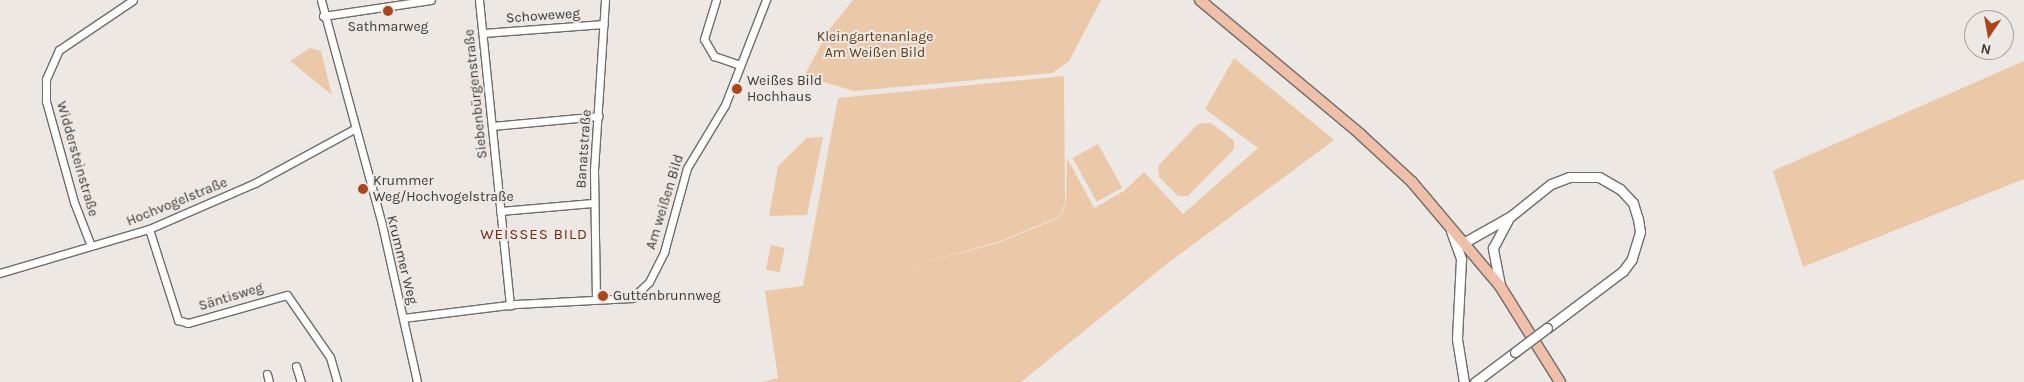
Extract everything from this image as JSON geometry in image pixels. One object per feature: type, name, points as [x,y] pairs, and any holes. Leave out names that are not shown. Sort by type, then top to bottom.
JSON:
[{"type":"main road","points":[[1200,0],[1360,134],[1412,182],[1446,219],[1500,286],[1560,382]]},
{"type":"main road","points":[[1465,242],[1511,216],[1551,184],[1585,175],[1599,177],[1620,189],[1633,203],[1638,219],[1637,246],[1623,271],[1474,382]]},
{"type":"main road","points":[[1500,286],[1493,264],[1493,248],[1499,232],[1511,216]]},
{"type":"main road","points":[[1446,219],[1460,259],[1457,339],[1464,382]]},
{"type":"street","name":"Widdersteinstraße","points":[[91,246],[74,202],[46,101],[46,79],[58,50],[133,0]]},
{"type":"street","name":"Krummer Weg","points":[[321,0],[323,16],[382,225],[417,382]]},
{"type":"street","points":[[323,16],[430,0]]},
{"type":"street","name":"Siebenbürgenstraße","points":[[479,0],[510,305]]},
{"type":"street","name":"Banatstraße","points":[[596,299],[593,203],[605,0]]},
{"type":"street","points":[[716,0],[704,39],[714,56],[740,65]]},
{"type":"street","name":"Am weißen Bild","points":[[596,299],[632,298],[649,282],[664,252],[687,168],[725,104],[766,0]]},
{"type":"street","name":"Schoweweg","points":[[483,33],[604,24]]},
{"type":"street","points":[[492,126],[599,116]]},
{"type":"street","name":"Hochvogelstraße","points":[[0,273],[149,229],[255,183],[354,129]]},
{"type":"street","points":[[500,211],[593,203]]},
{"type":"street","name":"Säntisweg","points":[[149,229],[178,320],[188,323],[287,295],[330,357],[337,382]]},
{"type":"street","points":[[403,318],[510,305],[596,299]]},
{"type":"street","points":[[296,366],[301,382]]},
{"type":"street","points":[[267,374],[270,382]]},
{"type":"green space","name":"Kleingartenanlage Am Weißen Bild","points":[[853,0],[1101,0],[1069,61],[1052,73],[854,91],[804,76],[829,30]]},
{"type":"green space","points":[[310,48],[321,51],[332,95],[290,61]]},
{"type":"green space","points":[[1234,58],[1334,140],[1168,263],[1021,382],[762,382],[778,378],[765,291],[803,286],[838,98],[1064,76],[1065,203],[1059,217],[998,242],[903,268],[998,243],[1059,218],[1066,203],[1067,158],[1094,208],[1124,191],[1144,172],[1183,214],[1258,148],[1205,109]]},
{"type":"green space","points":[[2024,61],[2024,179],[1803,267],[1773,171]]},
{"type":"green space","points":[[1211,123],[1234,141],[1234,149],[1188,196],[1178,196],[1159,177],[1158,166],[1198,124]]},
{"type":"green space","points":[[823,137],[807,215],[769,216],[778,166],[807,138]]},
{"type":"green space","points":[[1098,144],[1122,188],[1097,202],[1073,158]]},
{"type":"green space","points":[[771,245],[785,248],[779,272],[766,269]]},
{"type":"place","name":"Sathmarweg","points":[[388,11]]},
{"type":"place","name":"Weißes Bild Hochhaus","points":[[737,89]]},
{"type":"place","name":"Krummer Weg/Hochvogelstraße","points":[[363,189]]},
{"type":"place","name":"Guttenbrunnweg","points":[[603,296]]},
{"type":"district","name":"WEISSES BILD","points":[[534,235]]}]
